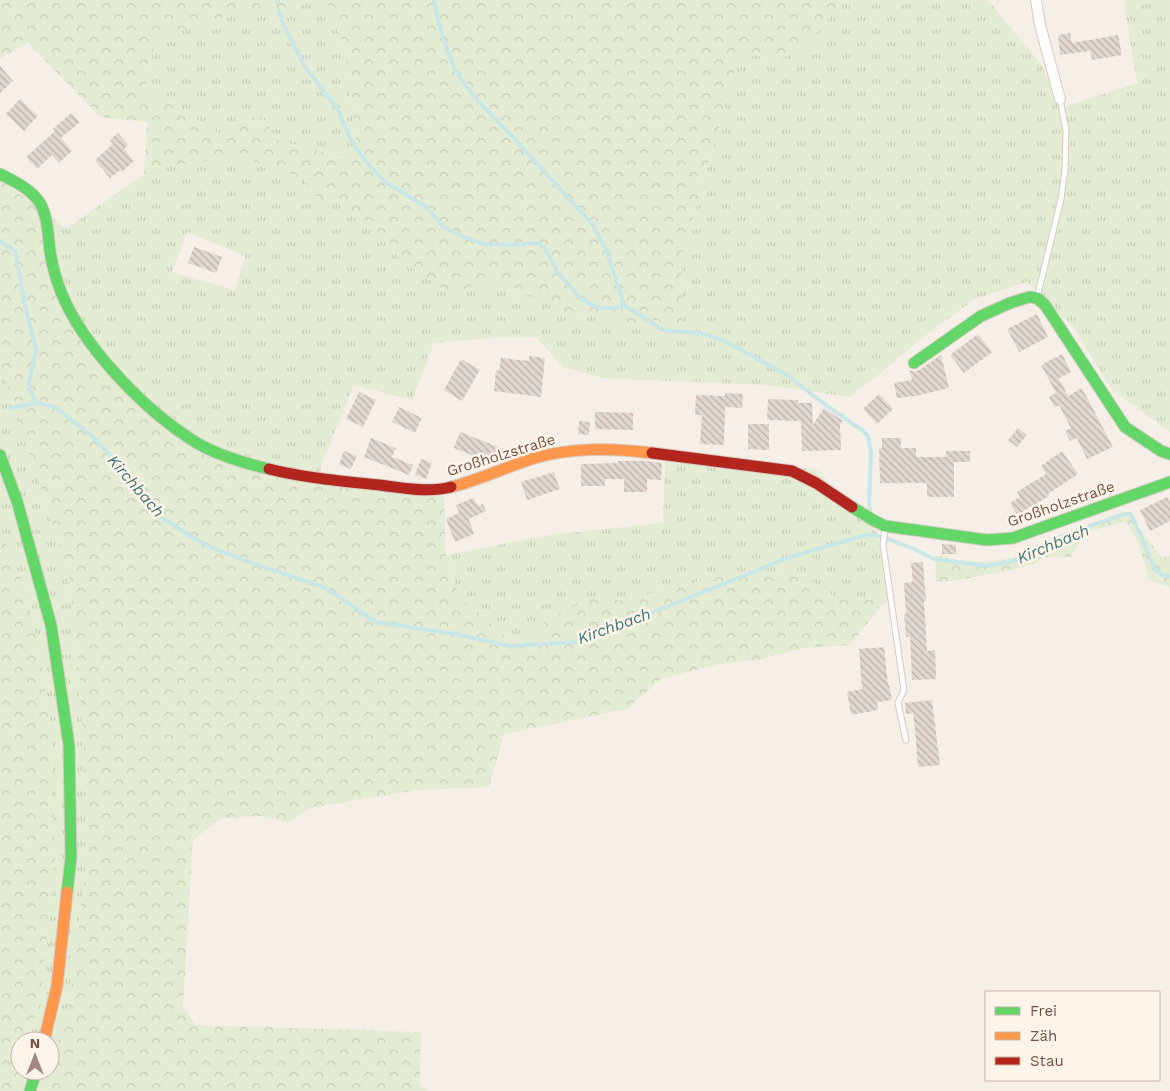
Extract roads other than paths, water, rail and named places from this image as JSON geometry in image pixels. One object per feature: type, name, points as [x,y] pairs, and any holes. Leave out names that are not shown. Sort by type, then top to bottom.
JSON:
[{"type":"main road","name":"Großholzstraße","points":[[0,174],[25,189],[39,202],[43,212],[59,287],[79,326],[102,360],[139,398],[184,434],[200,444],[243,463],[270,470],[314,477],[399,488],[434,489],[449,488],[477,480],[535,458],[567,451],[614,449],[646,452],[792,471],[805,476],[852,509],[885,526],[987,540],[1013,538],[1170,482]]},
{"type":"main road","points":[[914,363],[981,316],[1010,303],[1029,297],[1037,298],[1045,305],[1125,427],[1161,451],[1170,454]]},
{"type":"main road","points":[[0,455],[17,501],[51,625],[69,745],[71,858],[56,986],[47,1031]]},
{"type":"street","points":[[1036,0],[1040,25],[1060,99]]},
{"type":"lane","points":[[1037,298],[1061,199],[1065,170],[1066,130],[1060,99]]},
{"type":"lane","points":[[885,526],[883,545],[904,690],[898,703],[906,740]]},
{"type":"waterway","points":[[434,0],[440,29],[455,71],[477,100],[593,225],[607,252],[624,305],[663,330],[704,334],[724,341],[787,375],[863,431],[868,436],[871,452],[869,506],[871,513]]},
{"type":"waterway","points":[[278,10],[305,67],[337,108],[351,140],[367,163],[385,182],[425,206],[445,228],[457,234],[483,244],[538,243],[544,247],[557,271],[580,298],[600,308],[617,308],[624,305]]},
{"type":"waterway","points":[[0,241],[15,251],[36,350],[28,385],[36,403]]},
{"type":"waterway","name":"Kirchbach","points":[[10,408],[38,403],[55,407],[91,435],[129,475],[157,515],[207,546],[326,588],[376,622],[455,634],[510,646],[580,642],[787,558],[866,535],[888,539],[934,559],[986,566],[1024,559],[1057,538],[1124,514],[1131,514],[1154,568],[1162,575],[1170,576]]}]
